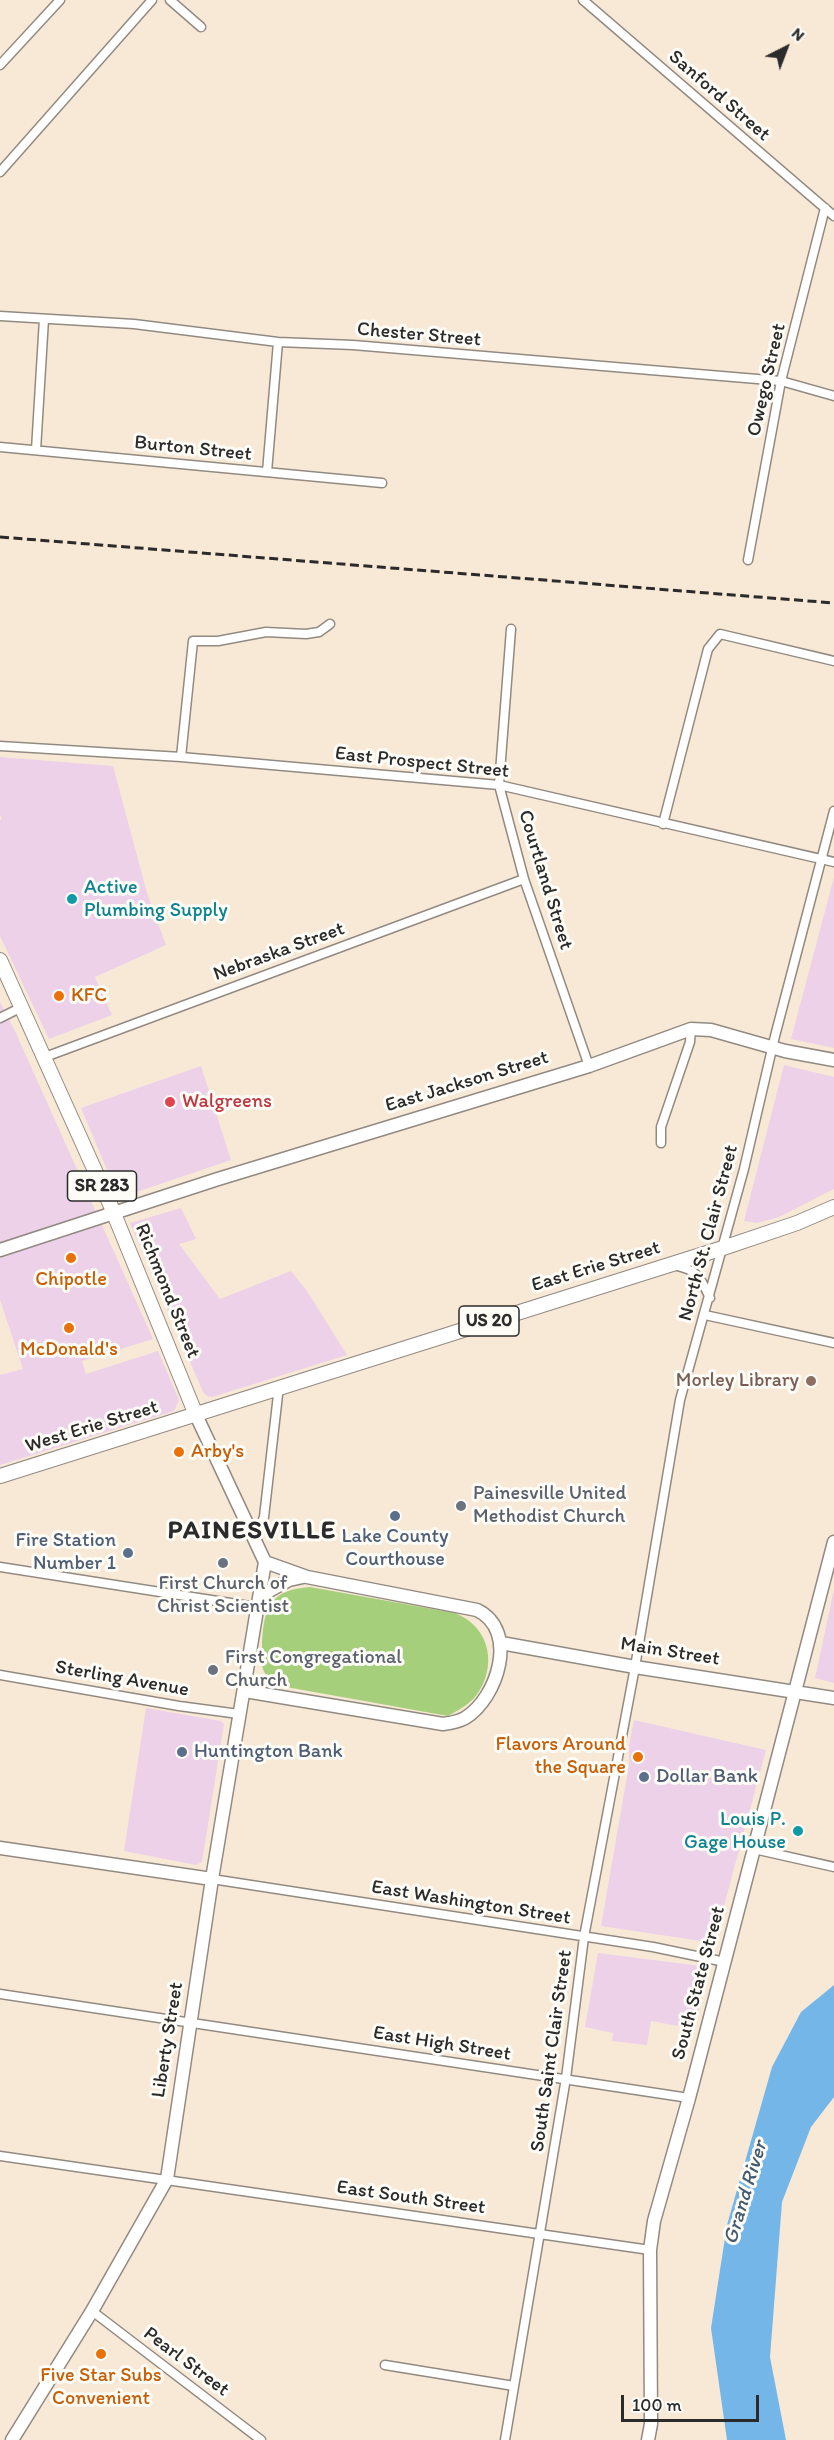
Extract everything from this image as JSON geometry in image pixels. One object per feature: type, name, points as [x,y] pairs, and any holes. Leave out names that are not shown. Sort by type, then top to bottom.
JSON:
[{"type":"main road","name":"Richmond Street","points":[[0,960],[114,1214],[196,1415]]},
{"type":"main road","name":"East Erie Street","points":[[196,1415],[279,1386],[723,1248],[797,1223],[834,1207]]},
{"type":"main road","name":"West Erie Street","points":[[0,1476],[196,1415]]},
{"type":"street","points":[[0,65],[60,0]]},
{"type":"street","points":[[0,172],[153,0]]},
{"type":"street","points":[[170,0],[201,27]]},
{"type":"street","name":"Sanford Street","points":[[583,0],[834,216]]},
{"type":"street","name":"Owego Street","points":[[748,560],[781,381],[825,208]]},
{"type":"street","name":"Chester Street","points":[[0,316],[134,324],[278,342],[353,345],[781,381],[834,396]]},
{"type":"street","points":[[36,450],[44,320]]},
{"type":"street","points":[[267,472],[278,342]]},
{"type":"street","name":"Burton Street","points":[[0,447],[382,483]]},
{"type":"street","points":[[182,757],[193,641],[218,641],[266,632],[306,634],[319,632],[330,624]]},
{"type":"street","name":"Courtland Street","points":[[511,628],[499,785],[524,879],[589,1065]]},
{"type":"street","points":[[663,824],[708,649],[720,634],[834,661]]},
{"type":"street","name":"East Prospect Street","points":[[0,746],[182,757],[499,785],[834,861]]},
{"type":"street","name":"North St. Clair Street","points":[[635,1667],[680,1400],[710,1299],[834,811]]},
{"type":"street","name":"Nebraska Street","points":[[45,1057],[524,879]]},
{"type":"street","points":[[0,1018],[22,1007]]},
{"type":"street","points":[[661,1143],[661,1126],[690,1042],[691,1029]]},
{"type":"street","name":"East Jackson Street","points":[[0,1251],[218,1179],[589,1065],[691,1029],[711,1030],[773,1047],[834,1060]]},
{"type":"street","points":[[671,1264],[691,1269],[699,1276],[710,1299]]},
{"type":"street","points":[[705,1316],[834,1343]]},
{"type":"street","points":[[253,1536],[264,1517],[279,1386]]},
{"type":"street","name":"Richmond Street","points":[[196,1415],[264,1562],[258,1601]]},
{"type":"street","name":"South State Street","points":[[648,2440],[651,2424],[650,2250],[654,2221],[689,2098],[834,1542]]},
{"type":"street","points":[[245,1691],[443,1724],[456,1722],[467,1717],[477,1708],[491,1688],[501,1642],[493,1621],[477,1610],[307,1577],[264,1562]]},
{"type":"street","points":[[0,1567],[258,1601],[289,1580],[307,1577]]},
{"type":"street","name":"Liberty Street","points":[[12,2440],[92,2311],[167,2179],[212,1879],[239,1714],[245,1691],[258,1601]]},
{"type":"street","name":"Main Street","points":[[501,1642],[635,1667],[834,1698]]},
{"type":"street","name":"South Saint Clair Street","points":[[505,2440],[566,2078],[584,1937],[635,1667]]},
{"type":"street","name":"Sterling Avenue","points":[[0,1675],[239,1714]]},
{"type":"street","points":[[0,1848],[212,1879]]},
{"type":"street","points":[[754,1849],[834,1867]]},
{"type":"street","name":"East Washington Street","points":[[212,1879],[653,1947],[725,1962]]},
{"type":"street","name":"East High Street","points":[[0,1994],[689,2098]]},
{"type":"street","name":"East South Street","points":[[0,2156],[650,2250]]},
{"type":"street","name":"Pearl Street","points":[[92,2311],[261,2440]]},
{"type":"street","points":[[385,2365],[514,2386]]},
{"type":"street","points":[[651,2424],[656,2440]]},
{"type":"shaded area","points":[[0,757],[113,766],[147,893],[166,945],[95,977],[112,1015],[49,1039],[0,936],[0,820],[2,819],[0,815]]},
{"type":"shaded area","points":[[834,877],[834,1048],[791,1039]]},
{"type":"shaded area","points":[[0,1002],[153,1339],[82,1361],[86,1374],[158,1351],[179,1400],[174,1411],[0,1465],[0,1375],[23,1369],[0,1300]]},
{"type":"shaded area","points":[[784,1065],[834,1077],[834,1189],[779,1217],[757,1223],[744,1221]]},
{"type":"shaded area","points":[[201,1066],[231,1160],[119,1198],[81,1108]]},
{"type":"shaded area","points":[[181,1208],[196,1239],[179,1244],[220,1299],[291,1271],[307,1291],[347,1355],[212,1397],[207,1396],[203,1392],[130,1223]]},
{"type":"shaded area","points":[[834,1589],[834,1683],[815,1678]]},
{"type":"shaded area","points":[[146,1708],[221,1721],[224,1724],[202,1862],[196,1865],[124,1851]]},
{"type":"shaded area","points":[[634,1720],[766,1750],[714,1943],[601,1926],[629,1765],[629,1746]]},
{"type":"shaded area","points":[[598,1953],[709,1967],[694,2029],[651,2021],[647,2045],[612,2041],[613,2033],[585,2027]]},
{"type":"green space","points":[[310,1587],[455,1613],[467,1619],[477,1628],[487,1649],[487,1674],[482,1686],[472,1700],[448,1716],[286,1687],[272,1681],[262,1667],[261,1659],[263,1630],[268,1610],[278,1596]]},
{"type":"water","name":"Grand River","points":[[834,1985],[834,2097],[811,2127],[782,2202],[770,2357],[786,2440],[727,2440],[711,2328],[727,2225],[772,2067],[801,2012]]},
{"type":"railway","points":[[0,537],[834,603]]},
{"type":"place","name":"Active Plumbing Supply","points":[[72,899]]},
{"type":"place","name":"KFC","points":[[59,996]]},
{"type":"place","name":"Walgreens","points":[[170,1102]]},
{"type":"place","name":"Chipotle","points":[[71,1258]]},
{"type":"place","name":"McDonald's","points":[[69,1328]]},
{"type":"place","name":"Morley Library","points":[[811,1381]]},
{"type":"place","name":"Arby's","points":[[179,1452]]},
{"type":"place","name":"Painesville United Methodist Church","points":[[461,1506]]},
{"type":"place","name":"Lake County Courthouse","points":[[395,1516]]},
{"type":"place","name":"Fire Station Number 1","points":[[128,1553]]},
{"type":"place","name":"First Church of Christ Scientist","points":[[223,1563]]},
{"type":"place","name":"First Congregational Church","points":[[213,1670]]},
{"type":"place","name":"Huntington Bank","points":[[182,1752]]},
{"type":"place","name":"Flavors Around the Square","points":[[638,1757]]},
{"type":"place","name":"Dollar Bank","points":[[644,1777]]},
{"type":"place","name":"Louis P. Gage House","points":[[798,1831]]},
{"type":"place","name":"Five Star Subs Convenient","points":[[101,2354]]},
{"type":"district","name":"PAINESVILLE","points":[[252,1531]]}]
